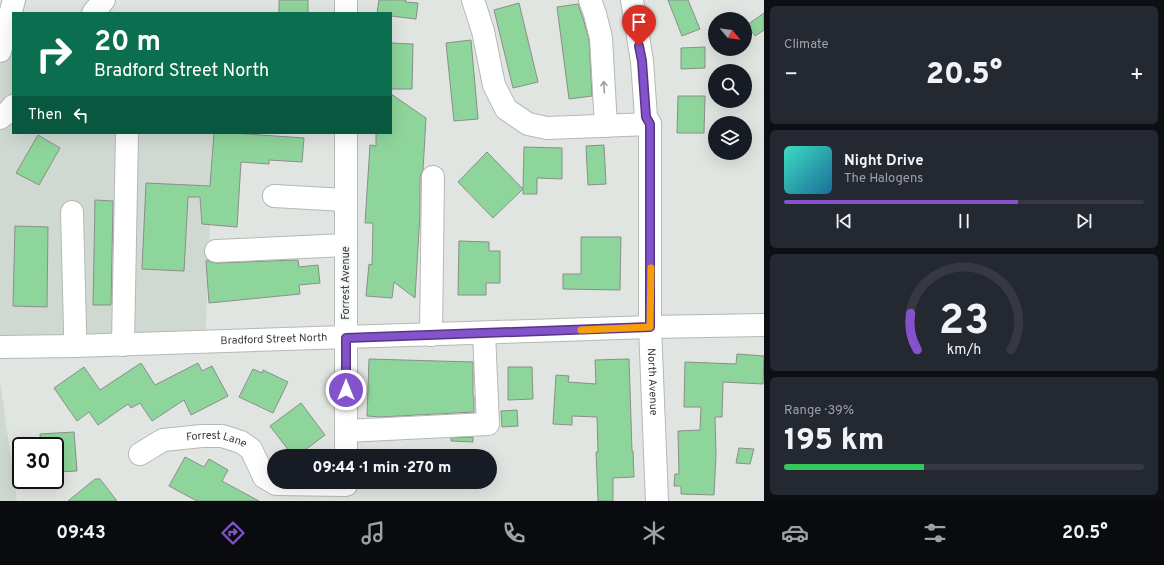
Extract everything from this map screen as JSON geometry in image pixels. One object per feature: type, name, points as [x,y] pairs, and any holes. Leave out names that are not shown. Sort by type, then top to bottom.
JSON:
[{"type":"street","points":[[0,51],[14,0]]},
{"type":"street","points":[[94,12],[104,0]]},
{"type":"street","points":[[346,0],[346,12]]},
{"type":"street","points":[[473,0],[483,30],[494,85],[506,109],[528,124],[547,128],[650,124]]},
{"type":"street","points":[[590,0],[601,38],[606,126]]},
{"type":"street","name":"North Avenue","points":[[632,0],[642,61],[646,117],[650,124],[650,327],[657,501]]},
{"type":"street","points":[[0,118],[12,107]]},
{"type":"street","points":[[123,345],[127,134]]},
{"type":"street","name":"Forrest Avenue","points":[[346,134],[346,449]]},
{"type":"street","points":[[431,335],[433,177]]},
{"type":"street","points":[[274,196],[346,200]]},
{"type":"street","points":[[72,212],[75,346]]},
{"type":"street","points":[[216,251],[346,245]]},
{"type":"street","name":"Bradford Street North","points":[[0,347],[123,345],[650,327],[764,325]]},
{"type":"street","points":[[346,431],[488,424],[484,333]]},
{"type":"street","name":"Forrest Lane","points":[[140,454],[163,440],[202,436],[222,436],[241,442],[251,449],[264,477],[267,479]]},
{"type":"shaded area","points":[[12,20],[12,134],[214,134],[205,346],[0,345],[0,50]]},
{"type":"shaded area","points":[[0,381],[12,466],[12,489],[15,489],[17,501],[0,501]]},
{"type":"building","points":[[279,0],[308,0],[308,12],[279,12]]},
{"type":"building","points":[[379,0],[406,0],[405,2],[418,3],[416,19],[392,16],[392,12],[377,12]]},
{"type":"building","points":[[668,0],[688,0],[700,29],[682,36]]},
{"type":"building","points":[[519,3],[538,82],[513,88],[494,10]]},
{"type":"building","points":[[578,4],[589,40],[592,96],[569,99],[557,7]]},
{"type":"building","points":[[764,13],[764,30],[755,36],[752,32],[752,21]]},
{"type":"building","points":[[471,40],[478,119],[454,121],[446,43]]},
{"type":"building","points":[[392,43],[413,44],[412,89],[392,89]]},
{"type":"building","points":[[705,47],[705,68],[681,69],[681,48]]},
{"type":"building","points":[[392,95],[426,118],[423,170],[420,177],[420,214],[415,298],[394,282],[392,298],[366,296],[369,264],[372,265],[373,223],[365,223],[370,145],[376,146],[376,134],[392,134]]},
{"type":"building","points":[[678,96],[705,96],[704,133],[677,133]]},
{"type":"building","points":[[214,134],[247,134],[304,138],[302,162],[269,160],[269,164],[241,162],[237,227],[202,224],[200,197],[188,197],[184,271],[142,269],[146,183],[210,186]]},
{"type":"building","points":[[38,135],[60,148],[39,185],[16,173]]},
{"type":"building","points":[[604,145],[606,184],[588,185],[586,146]]},
{"type":"building","points":[[524,147],[562,148],[562,179],[537,178],[537,194],[523,194]]},
{"type":"building","points":[[487,152],[523,189],[493,218],[458,182]]},
{"type":"building","points":[[95,200],[113,201],[111,305],[93,305]]},
{"type":"building","points":[[15,226],[48,227],[47,307],[13,306]]},
{"type":"building","points":[[581,237],[621,237],[620,290],[563,289],[563,274],[581,274]]},
{"type":"building","points":[[459,241],[489,242],[489,251],[500,251],[500,283],[486,283],[486,295],[458,295]]},
{"type":"building","points":[[208,260],[217,263],[298,260],[299,267],[318,265],[320,283],[299,285],[300,294],[209,303],[206,261]]},
{"type":"building","points":[[737,354],[764,356],[763,384],[723,382],[722,417],[715,417],[716,455],[714,495],[681,494],[681,486],[674,486],[675,474],[679,474],[678,431],[700,430],[701,407],[684,407],[685,362],[736,364]]},
{"type":"building","points":[[369,359],[473,362],[474,412],[380,417],[367,416]]},
{"type":"building","points":[[629,359],[634,477],[613,478],[613,501],[598,501],[596,452],[598,452],[597,417],[572,416],[572,425],[553,424],[556,375],[569,376],[568,382],[596,384],[595,360]]},
{"type":"building","points":[[141,363],[155,385],[198,363],[202,371],[212,366],[228,396],[191,415],[184,400],[152,421],[140,403],[131,408],[128,404],[98,425],[89,412],[77,421],[54,388],[84,367],[100,390]]},
{"type":"building","points":[[508,367],[532,367],[533,399],[508,400]]},
{"type":"building","points":[[253,369],[262,373],[263,370],[288,382],[273,413],[239,397]]},
{"type":"building","points":[[301,403],[325,435],[306,449],[288,449],[270,426]]},
{"type":"building","points":[[517,410],[518,426],[502,427],[501,411]]},
{"type":"building","points":[[74,432],[77,471],[64,472],[64,437],[40,437],[40,434]]},
{"type":"building","points":[[473,437],[473,442],[451,441],[451,438]]},
{"type":"building","points":[[739,448],[754,449],[750,464],[736,463]]},
{"type":"building","points":[[185,457],[204,467],[209,459],[228,470],[222,481],[259,501],[197,501],[169,486]]},
{"type":"building","points":[[95,479],[100,479],[117,501],[68,501]]},
{"type":"slow traffic","points":[[581,330],[650,327],[651,268]]},
{"type":"route","points":[[346,390],[346,338],[650,327],[650,124],[646,117],[642,61],[639,46]]}]
